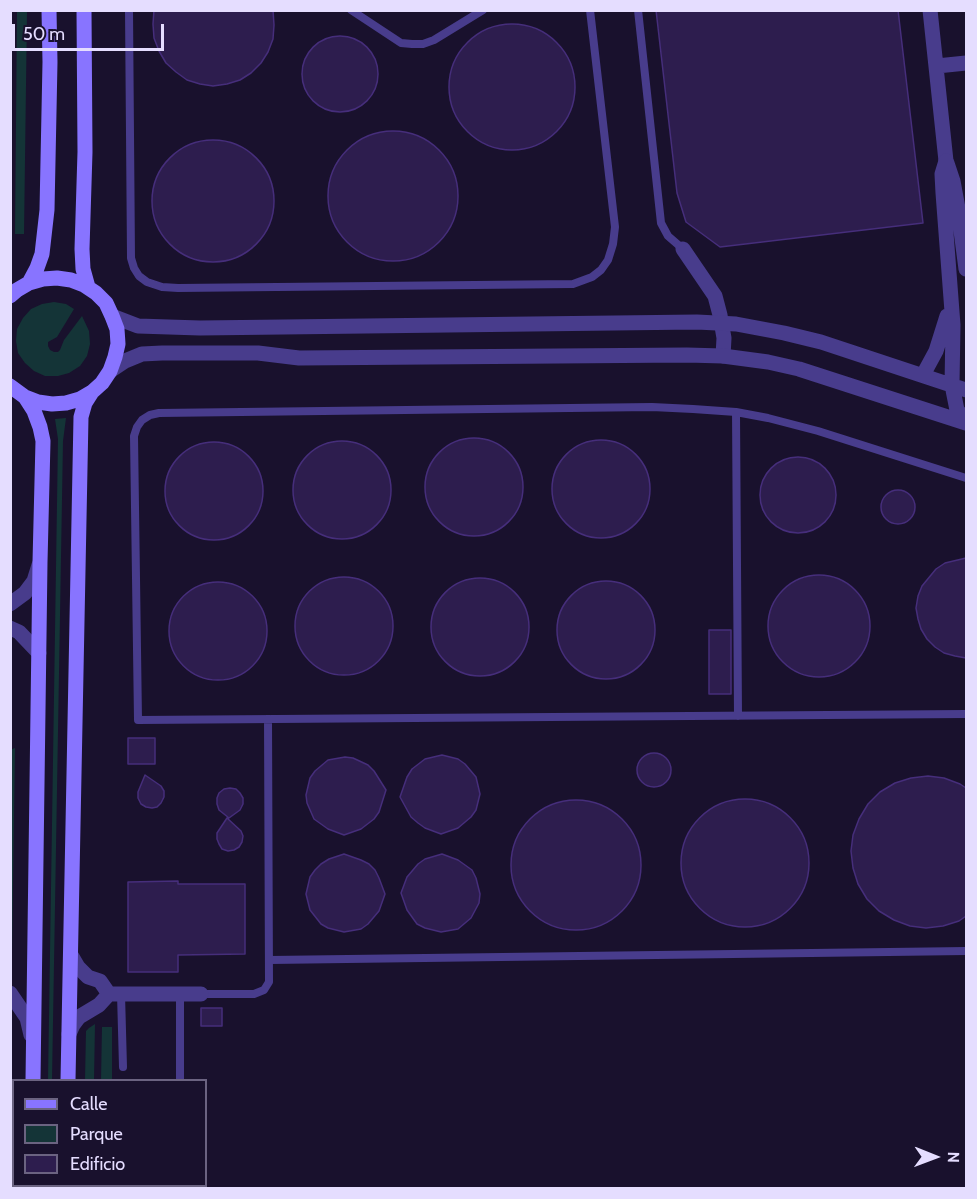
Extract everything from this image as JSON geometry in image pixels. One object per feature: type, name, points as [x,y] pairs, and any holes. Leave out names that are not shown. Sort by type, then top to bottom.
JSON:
[{"type":"main road","points":[[29,283],[42,254],[47,210],[49,10]]},
{"type":"main road","points":[[84,10],[85,152],[82,249],[83,269],[88,287]]},
{"type":"main road","points":[[10,296],[29,283],[43,279],[71,280],[88,287],[106,303],[117,329],[118,344],[111,371],[85,402],[81,417],[68,1079]]},
{"type":"main road","points":[[15,390],[38,402],[52,404],[73,401],[92,392]]},
{"type":"main road","points":[[15,390],[34,411],[43,441],[33,1079]]},
{"type":"street","points":[[930,10],[946,161],[953,181],[966,269]]},
{"type":"street","points":[[937,66],[966,63]]},
{"type":"street","points":[[111,371],[125,361],[142,354],[162,353],[258,353],[299,358],[723,356],[799,369],[960,418],[961,390],[953,325],[943,193],[942,174],[946,161]]},
{"type":"street","points":[[683,249],[715,296],[722,323],[723,356]]},
{"type":"street","points":[[923,375],[936,351],[946,324],[951,295]]},
{"type":"street","points":[[112,316],[138,326],[200,328],[697,322],[735,324],[821,342],[923,375],[961,390]]},
{"type":"street","points":[[12,604],[25,593],[34,580],[40,562]]},
{"type":"street","points":[[10,628],[19,632],[39,653]]},
{"type":"street","points":[[71,955],[88,977],[100,981],[115,994]]},
{"type":"street","points":[[10,993],[27,1018],[34,1057]]},
{"type":"street","points":[[69,1034],[79,1017],[115,994],[201,994]]},
{"type":"lane","points":[[129,10],[131,258],[139,276],[147,282],[162,287],[178,288],[573,284],[592,278],[608,260],[615,227],[590,10]]},
{"type":"lane","points":[[351,10],[401,43],[423,44],[434,40],[483,10]]},
{"type":"lane","points":[[638,10],[661,223],[668,236],[683,249]]},
{"type":"lane","points":[[966,478],[818,431],[768,418],[736,412],[693,409],[159,413],[142,420],[134,436],[138,720],[966,714]]},
{"type":"lane","points":[[736,412],[738,716]]},
{"type":"lane","points":[[201,994],[259,993],[267,987],[269,982],[268,719]]},
{"type":"lane","points":[[270,960],[966,951]]},
{"type":"lane","points":[[115,994],[123,1067]]},
{"type":"lane","points":[[180,994],[180,1079]]},
{"type":"green space","points":[[17,11],[27,11],[24,234],[15,234]]},
{"type":"green space","points":[[54,302],[66,304],[74,309],[57,337],[48,342],[50,350],[58,352],[60,350],[64,340],[82,316],[89,331],[90,344],[87,356],[80,366],[69,373],[45,376],[34,371],[18,353],[17,329],[31,309]]},
{"type":"green space","points":[[66,418],[63,441],[52,1079],[48,1079],[58,439],[55,419]]},
{"type":"green space","points":[[15,748],[12,953],[11,953],[10,750]]},
{"type":"green space","points":[[95,1024],[94,1079],[85,1079],[86,1031]]},
{"type":"green space","points":[[102,1027],[112,1027],[112,1079],[101,1079]]},
{"type":"building","points":[[154,10],[273,10],[273,39],[261,63],[240,80],[213,86],[200,84],[187,80],[166,63],[154,38]]},
{"type":"building","points":[[656,10],[898,10],[923,223],[720,247],[686,222],[677,193]]},
{"type":"building","points":[[512,24],[536,29],[557,42],[570,63],[575,87],[570,111],[557,132],[536,145],[512,150],[488,145],[467,132],[454,111],[449,87],[454,63],[467,42],[488,29]]},
{"type":"building","points":[[340,36],[355,39],[367,47],[375,59],[378,74],[375,89],[367,101],[355,109],[340,112],[325,109],[313,101],[305,89],[302,74],[305,59],[313,47],[325,39]]},
{"type":"building","points":[[393,131],[418,136],[439,150],[453,171],[458,196],[453,221],[439,242],[418,256],[393,261],[368,256],[347,242],[333,221],[328,196],[333,171],[347,150],[368,136]]},
{"type":"building","points":[[213,140],[236,145],[247,150],[256,158],[264,167],[269,178],[274,201],[269,224],[264,235],[256,244],[247,252],[236,257],[213,262],[190,257],[179,252],[170,244],[162,235],[157,224],[152,201],[157,178],[162,167],[170,158],[179,150],[190,145]]},
{"type":"building","points":[[464,438],[484,438],[509,452],[520,468],[523,487],[520,506],[509,522],[484,536],[464,536],[447,528],[433,514],[425,497],[425,477],[433,460],[447,446]]},
{"type":"building","points":[[601,440],[620,443],[636,454],[647,470],[650,489],[647,508],[636,524],[620,535],[601,538],[582,535],[566,524],[555,508],[552,489],[555,470],[566,454],[582,443]]},
{"type":"building","points":[[342,441],[361,444],[377,455],[388,471],[391,490],[388,509],[377,525],[361,536],[342,539],[323,536],[307,525],[296,509],[293,490],[296,471],[307,455],[323,444]]},
{"type":"building","points":[[204,442],[224,442],[249,456],[260,472],[263,491],[260,510],[249,526],[224,540],[204,540],[187,532],[173,518],[165,501],[165,481],[173,464],[187,450]]},
{"type":"building","points":[[798,457],[813,460],[825,468],[833,480],[836,495],[833,510],[825,522],[813,530],[798,533],[783,530],[771,522],[763,510],[760,495],[763,480],[771,468],[783,460]]},
{"type":"building","points":[[898,490],[910,495],[915,507],[910,519],[898,524],[886,519],[881,507],[886,495]]},
{"type":"building","points":[[966,558],[966,658],[944,653],[927,639],[921,629],[916,608],[922,586],[936,569],[945,563]]},
{"type":"building","points":[[819,575],[839,579],[855,590],[866,606],[870,626],[866,646],[855,662],[839,673],[819,677],[799,673],[783,662],[772,646],[768,626],[772,606],[783,590],[799,579]]},
{"type":"building","points":[[344,577],[363,580],[379,591],[390,607],[393,626],[390,645],[379,661],[363,672],[344,675],[325,672],[309,661],[298,645],[295,626],[298,607],[309,591],[325,580]]},
{"type":"building","points":[[480,578],[499,581],[515,592],[526,608],[529,627],[526,646],[515,662],[499,673],[480,676],[461,673],[445,662],[434,646],[431,627],[434,608],[445,592],[461,581]]},
{"type":"building","points":[[606,581],[625,584],[641,595],[652,611],[655,630],[652,649],[641,665],[625,676],[606,679],[587,676],[571,665],[560,649],[557,630],[560,611],[571,595],[587,584]]},
{"type":"building","points":[[218,582],[237,585],[253,596],[264,612],[267,631],[264,650],[253,666],[237,677],[218,680],[199,677],[183,666],[172,650],[169,631],[172,612],[183,596],[199,585]]},
{"type":"building","points":[[709,630],[731,630],[731,694],[709,694]]},
{"type":"building","points":[[128,738],[155,738],[155,764],[128,764]]},
{"type":"building","points":[[654,753],[666,758],[671,770],[666,782],[654,787],[642,782],[637,770],[642,758]]},
{"type":"building","points":[[442,755],[458,759],[465,764],[476,777],[480,794],[476,810],[471,817],[458,828],[441,834],[425,828],[411,817],[400,797],[412,769],[425,759]]},
{"type":"building","points":[[345,757],[368,765],[386,790],[379,812],[374,819],[361,829],[344,835],[328,829],[314,819],[306,795],[310,778],[315,771],[328,760]]},
{"type":"building","points":[[145,775],[161,786],[164,791],[164,797],[157,807],[146,807],[138,798]]},
{"type":"building","points":[[928,776],[944,778],[966,788],[966,916],[943,926],[926,928],[910,926],[894,920],[879,911],[867,899],[858,884],[851,851],[853,835],[859,819],[868,804],[880,792],[895,783]]},
{"type":"building","points":[[230,788],[240,793],[243,804],[240,810],[229,818],[219,810],[217,798],[224,789]]},
{"type":"building","points":[[745,799],[769,804],[790,818],[804,839],[809,863],[804,887],[790,908],[769,922],[745,927],[721,922],[700,908],[686,887],[681,863],[686,839],[700,818],[721,804]]},
{"type":"building","points":[[576,800],[601,805],[622,819],[636,840],[641,865],[636,890],[622,911],[601,925],[576,930],[551,925],[530,911],[516,890],[511,865],[516,840],[530,819],[551,805]]},
{"type":"building","points":[[227,818],[241,831],[243,836],[239,847],[228,851],[222,849],[217,839],[217,833]]},
{"type":"building","points":[[344,854],[369,864],[375,870],[385,894],[379,911],[368,924],[361,929],[344,932],[321,924],[310,910],[306,894],[310,877],[315,870],[329,859]]},
{"type":"building","points":[[442,854],[458,860],[472,870],[480,894],[479,903],[471,918],[458,929],[441,932],[417,924],[407,910],[401,893],[407,877],[418,864],[425,859]]},
{"type":"building","points":[[178,881],[178,884],[245,884],[245,954],[178,955],[178,972],[128,972],[128,882]]},
{"type":"building","points":[[201,1008],[222,1008],[222,1026],[201,1026]]}]
